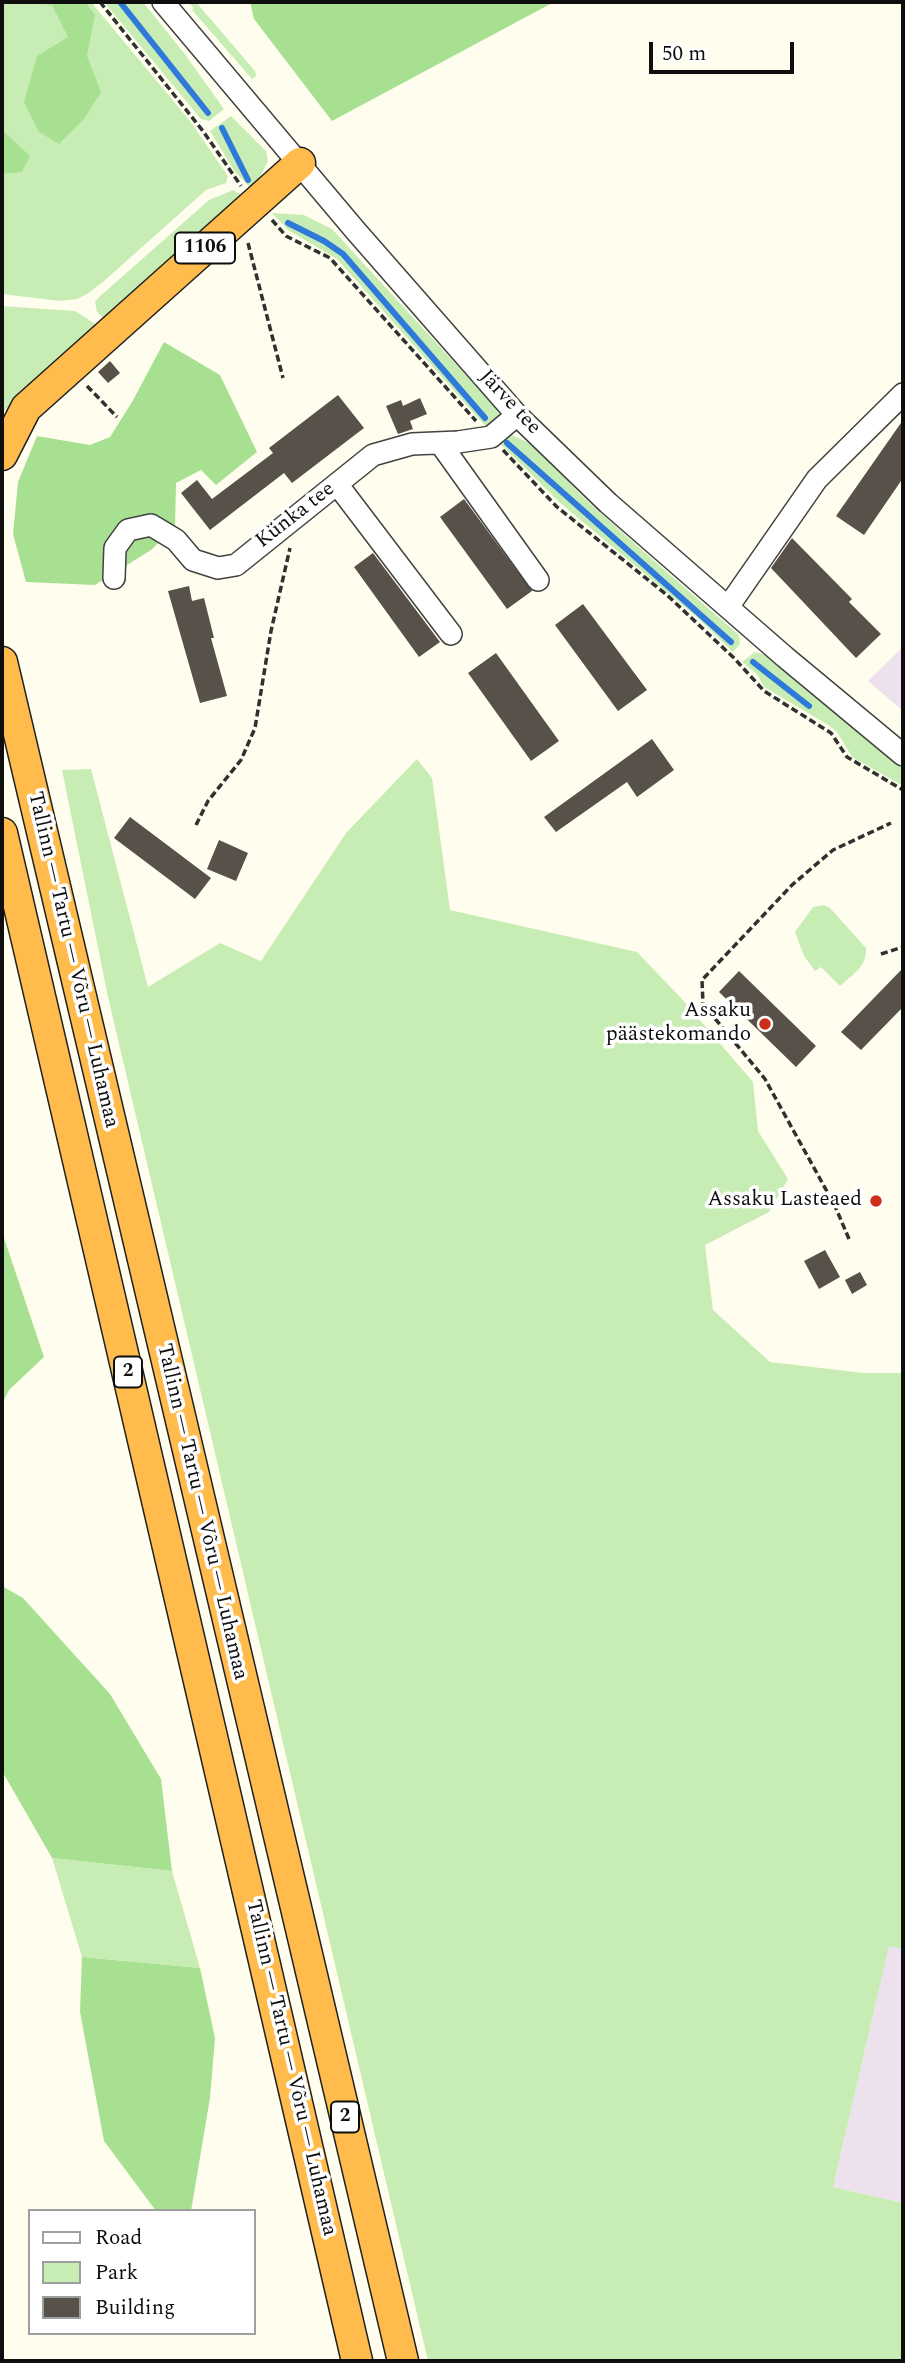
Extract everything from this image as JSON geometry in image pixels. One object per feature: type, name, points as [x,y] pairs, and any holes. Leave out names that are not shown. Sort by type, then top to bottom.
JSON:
[{"type":"highway","name":"1106","points":[[2,455],[26,408],[300,163]]},
{"type":"highway","name":"Tallinn — Tartu — Võru — Luhamaa","points":[[2,662],[403,2361]]},
{"type":"highway","name":"Tallinn — Tartu — Võru — Luhamaa","points":[[2,833],[357,2361]]},
{"type":"street","name":"Järve tee","points":[[163,2],[355,230],[517,415],[608,503],[785,657],[903,755]]},
{"type":"street","points":[[728,607],[817,479],[903,394]]},
{"type":"street","name":"Künka tee","points":[[114,578],[115,548],[128,530],[151,525],[176,540],[193,560],[218,568],[236,565],[373,456],[412,444],[491,437],[517,415]]},
{"type":"street","points":[[440,443],[538,580]]},
{"type":"street","points":[[337,484],[451,634]]},
{"type":"path","points":[[243,213],[248,243],[283,378]]},
{"type":"path","points":[[71,368],[117,417]]},
{"type":"path","points":[[196,825],[208,802],[241,760],[255,729],[271,631],[297,516]]},
{"type":"path","points":[[849,1239],[835,1206],[765,1079],[703,1004],[702,979],[792,885],[833,850],[891,823]]},
{"type":"path","points":[[881,954],[903,947]]},
{"type":"shaded area","points":[[903,647],[903,711],[868,681]]},
{"type":"shaded area","points":[[889,1945],[903,1949],[903,2203],[833,2187]]},
{"type":"green space","points":[[2,2],[91,2],[190,121],[228,176],[226,183],[206,190],[103,282],[77,299],[59,301],[2,294]]},
{"type":"green space","points":[[20,2],[85,2],[95,15],[87,56],[101,92],[84,119],[59,144],[39,132],[24,102],[37,56],[68,37],[52,5]]},
{"type":"green space","points":[[104,2],[143,2],[224,109],[209,121],[201,119]]},
{"type":"green space","points":[[188,2],[196,2],[255,71],[256,76],[252,79]]},
{"type":"green space","points":[[250,2],[554,2],[332,121],[254,19]]},
{"type":"green space","points":[[231,116],[266,151],[268,161],[251,188],[235,172],[210,131]]},
{"type":"green space","points":[[2,130],[30,156],[22,172],[2,174]]},
{"type":"green space","points":[[233,190],[243,196],[104,319],[97,312],[95,302],[98,298],[209,200]]},
{"type":"green space","points":[[272,213],[304,215],[332,229],[497,409],[500,418],[489,430],[337,259],[288,230]]},
{"type":"green space","points":[[2,306],[75,311],[97,325],[2,413]]},
{"type":"green space","points":[[164,342],[220,375],[257,452],[216,485],[201,470],[176,483],[175,527],[151,550],[95,585],[26,582],[13,534],[18,482],[37,436],[90,445],[110,437]]},
{"type":"green space","points":[[511,435],[522,439],[541,453],[584,498],[739,635],[740,644],[733,652],[699,619],[559,502],[498,441]]},
{"type":"green space","points":[[755,652],[765,655],[903,769],[903,786],[852,757],[837,732],[830,726],[764,687],[757,674],[742,662]]},
{"type":"green space","points":[[417,759],[432,778],[450,910],[637,952],[681,998],[753,1082],[758,1131],[788,1179],[769,1212],[705,1245],[713,1310],[770,1362],[863,1373],[903,1373],[903,1949],[889,1946],[833,2187],[903,2203],[903,2361],[428,2361],[108,997],[62,770],[91,769],[148,987],[220,943],[261,961],[346,833]]},
{"type":"green space","points":[[824,905],[830,908],[866,948],[861,965],[840,986],[821,967],[815,971],[804,956],[795,932],[813,907]]},
{"type":"green space","points":[[3,1235],[44,1357],[9,1390],[2,1404]]},
{"type":"green space","points":[[2,1586],[23,1598],[110,1694],[161,1779],[172,1871],[52,1858],[2,1771]]},
{"type":"green space","points":[[52,1858],[172,1871],[200,1968],[82,1957]]},
{"type":"green space","points":[[82,1957],[200,1968],[215,2038],[210,2098],[191,2209],[155,2209],[104,2141],[80,2012]]},
{"type":"building","points":[[110,361],[120,373],[108,383],[98,372]]},
{"type":"building","points":[[338,395],[364,428],[292,483],[284,473],[210,530],[181,493],[197,480],[212,499],[273,453],[269,448]]},
{"type":"building","points":[[420,398],[427,414],[410,421],[413,429],[398,434],[386,406],[401,400],[403,406]]},
{"type":"building","points":[[903,420],[903,478],[864,535],[836,516]]},
{"type":"building","points":[[464,499],[532,591],[507,609],[440,517]]},
{"type":"building","points":[[792,538],[852,599],[849,602],[881,634],[856,658],[771,568]]},
{"type":"building","points":[[373,553],[440,642],[419,657],[354,567]]},
{"type":"building","points":[[189,586],[192,601],[204,598],[214,638],[211,638],[227,696],[200,703],[168,591]]},
{"type":"building","points":[[583,604],[647,690],[618,711],[555,625]]},
{"type":"building","points":[[496,653],[559,741],[531,761],[468,673]]},
{"type":"building","points":[[652,739],[674,770],[637,797],[627,782],[556,832],[544,817]]},
{"type":"building","points":[[130,817],[211,878],[195,899],[114,838]]},
{"type":"building","points":[[219,840],[248,853],[236,881],[207,869]]},
{"type":"building","points":[[903,968],[903,1007],[861,1050],[841,1032]]},
{"type":"building","points":[[739,971],[816,1046],[796,1067],[719,992]]},
{"type":"building","points":[[825,1250],[840,1277],[819,1289],[804,1261]]},
{"type":"building","points":[[860,1272],[867,1285],[852,1294],[845,1280]]},
{"type":"waterway","points":[[120,2],[208,113]]},
{"type":"waterway","points":[[222,128],[248,180]]},
{"type":"waterway","points":[[288,223],[343,254],[485,418]]},
{"type":"waterway","points":[[507,443],[731,642]]},
{"type":"waterway","points":[[753,662],[809,706]]},
{"type":"place","name":"Assaku päästekomando","points":[[765,1024]]},
{"type":"place","name":"Assaku Lasteaed","points":[[876,1201]]}]
